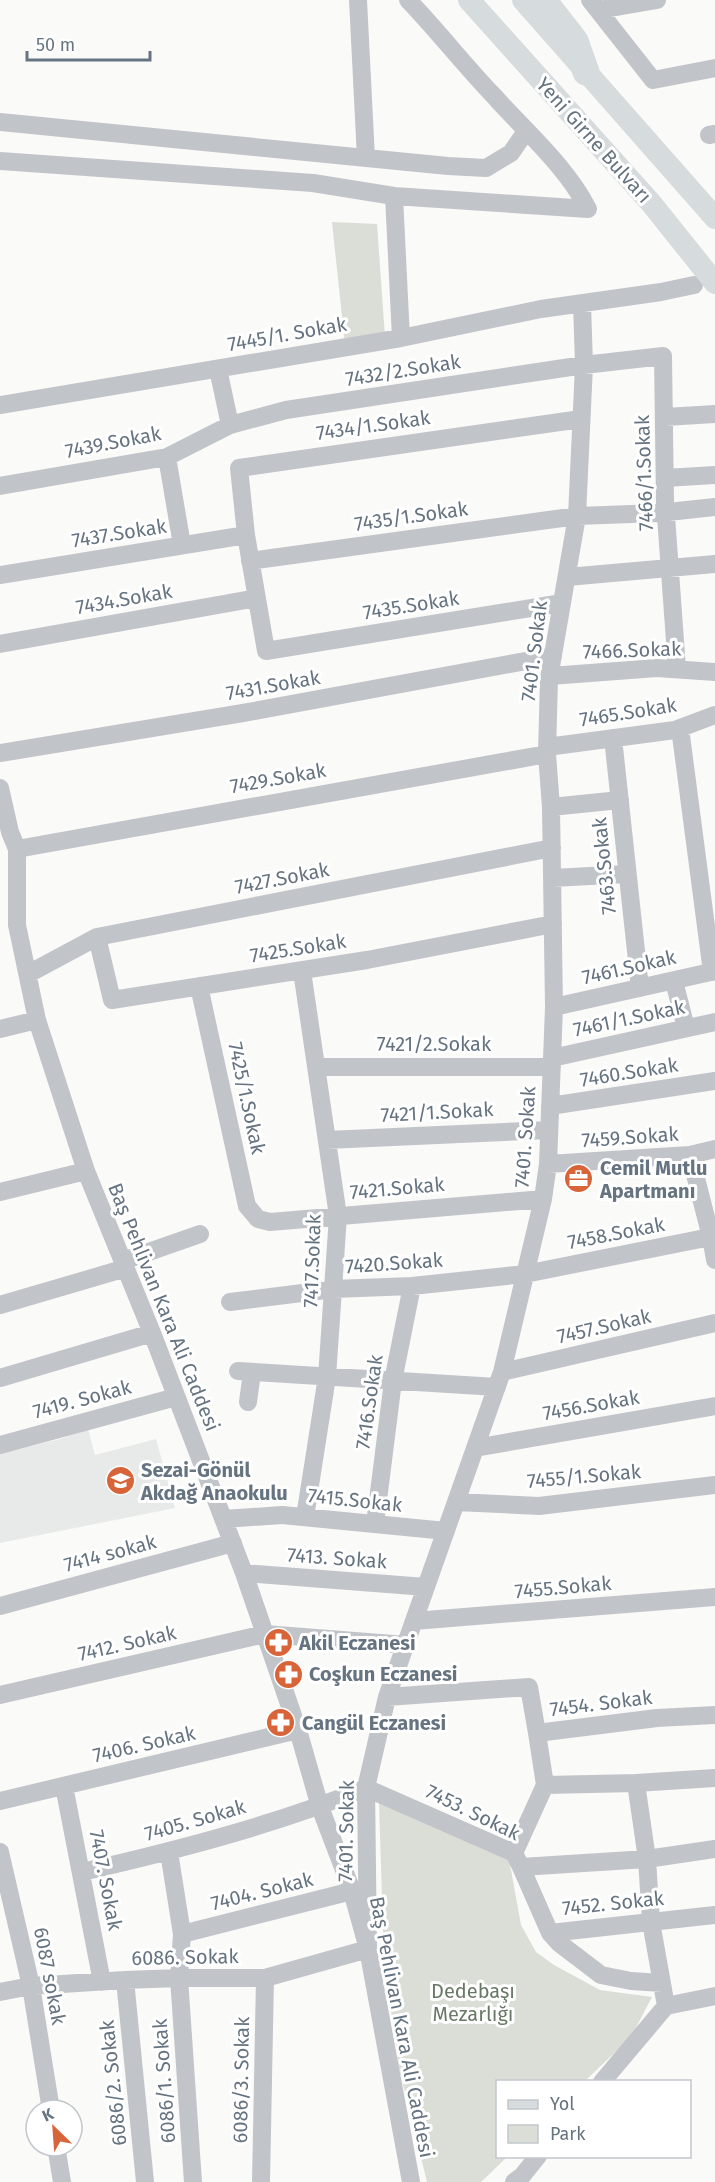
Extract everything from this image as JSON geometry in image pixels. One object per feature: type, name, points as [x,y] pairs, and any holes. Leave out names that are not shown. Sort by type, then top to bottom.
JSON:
[{"type":"highway","points":[[543,0],[575,41],[586,72]]},
{"type":"main road","name":"Yeni Girne Bulvarı","points":[[469,0],[651,203],[704,284]]},
{"type":"main road","name":"Yeni Girne Bulvarı","points":[[523,0],[715,218]]},
{"type":"street","points":[[358,0],[366,158]]},
{"type":"street","points":[[0,161],[313,183],[394,196],[588,209],[582,196],[552,158],[408,0]]},
{"type":"street","points":[[594,5],[657,0]]},
{"type":"street","points":[[594,5],[653,81],[715,68]]},
{"type":"street","points":[[0,122],[486,168],[510,153],[526,131]]},
{"type":"street","points":[[394,196],[401,338]]},
{"type":"street","name":"7445/1. Sokak","points":[[0,405],[401,338],[541,309],[704,284]]},
{"type":"street","name":"7401. Sokak","points":[[368,1950],[366,1788],[387,1697],[500,1379],[543,1199],[548,1164],[554,1007],[553,878],[547,750],[550,676],[577,516],[584,365],[582,303]]},
{"type":"street","name":"7466/1.Sokak","points":[[584,365],[663,356],[666,513],[677,669]]},
{"type":"street","name":"7432/2.Sokak","points":[[230,425],[286,411],[584,365]]},
{"type":"street","points":[[218,369],[230,425]]},
{"type":"street","points":[[664,417],[715,414]]},
{"type":"street","name":"7434/1.Sokak","points":[[246,535],[238,468],[581,419]]},
{"type":"street","name":"7439.Sokak","points":[[0,486],[167,457],[230,425]]},
{"type":"street","points":[[167,457],[182,545]]},
{"type":"street","points":[[665,478],[715,475]]},
{"type":"street","name":"7435/1.Sokak","points":[[250,561],[577,516],[666,513],[715,507]]},
{"type":"street","points":[[246,535],[257,598]]},
{"type":"street","name":"7437.Sokak","points":[[0,575],[246,535]]},
{"type":"street","points":[[567,577],[715,564]]},
{"type":"street","name":"7434.Sokak","points":[[0,644],[257,598]]},
{"type":"street","name":"7435.Sokak","points":[[257,598],[266,651],[562,603]]},
{"type":"street","name":"7431.Sokak","points":[[0,753],[243,713],[553,656]]},
{"type":"street","name":"7466.Sokak","points":[[550,676],[657,668],[715,672]]},
{"type":"street","name":"7465.Sokak","points":[[547,750],[680,728],[715,715]]},
{"type":"street","points":[[680,728],[709,908],[713,971]]},
{"type":"street","name":"7463.Sokak","points":[[614,738],[640,988]]},
{"type":"street","name":"7429.Sokak","points":[[16,849],[547,750]]},
{"type":"street","name":"Baş Pehlivan Kara Ali Caddesi","points":[[1,800],[5,833],[16,849],[9,927],[28,974],[37,1020],[86,1171],[152,1333],[233,1543],[298,1730],[320,1807],[352,1892],[368,1950],[411,2182]]},
{"type":"street","points":[[551,807],[620,800]]},
{"type":"street","name":"7427.Sokak","points":[[28,974],[97,937],[552,848]]},
{"type":"street","points":[[553,878],[627,874]]},
{"type":"street","name":"7425.Sokak","points":[[97,937],[112,1000],[367,960],[553,924]]},
{"type":"street","name":"7417.Sokak","points":[[302,971],[338,1216],[327,1377],[305,1517]]},
{"type":"street","name":"7461.Sokak","points":[[554,1007],[713,971]]},
{"type":"street","points":[[674,981],[686,1028]]},
{"type":"street","name":"7425/1.Sokak","points":[[199,986],[248,1206],[255,1217]]},
{"type":"street","points":[[0,1029],[37,1020]]},
{"type":"street","name":"7461/1.Sokak","points":[[552,1062],[715,1022]]},
{"type":"street","name":"7421/2.Sokak","points":[[316,1067],[552,1062]]},
{"type":"street","name":"7460.Sokak","points":[[550,1106],[715,1081]]},
{"type":"street","name":"7421/1.Sokak","points":[[327,1140],[549,1130]]},
{"type":"street","name":"7459.Sokak","points":[[548,1164],[690,1155],[715,1149]]},
{"type":"street","points":[[690,1155],[713,1236],[715,1260]]},
{"type":"street","points":[[0,1192],[86,1171]]},
{"type":"street","name":"7421.Sokak","points":[[255,1217],[270,1222],[543,1199]]},
{"type":"street","points":[[0,1305],[124,1264],[200,1234]]},
{"type":"street","name":"7458.Sokak","points":[[525,1274],[713,1236]]},
{"type":"street","name":"7420.Sokak","points":[[230,1302],[334,1289],[412,1287],[525,1274]]},
{"type":"street","name":"7416.Sokak","points":[[375,1524],[393,1381],[412,1287]]},
{"type":"street","name":"7457.Sokak","points":[[248,1402],[245,1372],[393,1381],[500,1379],[715,1323]]},
{"type":"street","points":[[0,1378],[152,1333]]},
{"type":"street","name":"7419. Sokak","points":[[0,1445],[176,1397]]},
{"type":"street","name":"7456.Sokak","points":[[476,1448],[715,1406]]},
{"type":"street","name":"7455/1.Sokak","points":[[456,1502],[539,1506],[715,1485]]},
{"type":"street","name":"7415.Sokak","points":[[223,1519],[282,1515],[446,1531]]},
{"type":"street","name":"7414 sokak","points":[[0,1606],[233,1543]]},
{"type":"street","name":"7413. Sokak","points":[[244,1573],[426,1587]]},
{"type":"street","name":"7455.Sokak","points":[[414,1621],[715,1597]]},
{"type":"street","name":"7412. Sokak","points":[[0,1695],[265,1634],[406,1645]]},
{"type":"street","name":"7454. Sokak","points":[[387,1697],[529,1687],[537,1733],[657,1718],[715,1714]]},
{"type":"street","name":"7406. Sokak","points":[[0,1802],[298,1730]]},
{"type":"street","points":[[518,1860],[545,1785],[537,1733]]},
{"type":"street","points":[[545,1785],[636,1784],[715,1778]]},
{"type":"street","points":[[636,1784],[647,1859],[651,1922],[666,2006]]},
{"type":"street","name":"7407. Sokak","points":[[64,1786],[102,1982]]},
{"type":"street","points":[[320,1807],[366,1788]]},
{"type":"street","name":"7453. Sokak","points":[[366,1788],[518,1860],[647,1859],[715,1849]]},
{"type":"street","name":"7405. Sokak","points":[[82,1872],[169,1852],[320,1807]]},
{"type":"street","name":"6087 sokak","points":[[0,1852],[31,1986],[49,2098]]},
{"type":"street","name":"6086/1. Sokak","points":[[169,1852],[182,1935],[179,1978],[193,2182]]},
{"type":"street","name":"7452. Sokak","points":[[518,1860],[550,1933],[715,1915]]},
{"type":"street","name":"7404. Sokak","points":[[182,1935],[352,1892]]},
{"type":"street","points":[[550,1933],[559,1943],[601,1975],[631,1981],[662,1983]]},
{"type":"street","name":"6086. Sokak","points":[[0,1992],[31,1986],[125,1980],[265,1978],[368,1950]]},
{"type":"street","name":"6086/3. Sokak","points":[[261,2182],[265,1978]]},
{"type":"street","name":"6086/2. Sokak","points":[[125,1980],[145,2182]]},
{"type":"street","points":[[604,2080],[666,2006],[715,1996]]},
{"type":"street","points":[[58,2158],[62,2182]]},
{"type":"street","points":[[513,2182],[522,2176],[537,2158]]},
{"type":"shaded area","points":[[88,1429],[95,1455],[156,1439],[175,1508],[0,1543],[0,1454],[60,1439]]},
{"type":"green space","points":[[332,222],[377,224],[385,337],[345,345]]},
{"type":"green space","name":"Dedebaşı Mezarlığı","points":[[379,1803],[509,1859],[521,1925],[536,1952],[554,1965],[600,1990],[652,1997],[631,2037],[586,2080],[496,2080],[496,2158],[506,2158],[481,2182],[427,2182],[399,2068],[384,1961]]},
{"type":"place","name":"Cemil Mutlu Apartmanı","points":[[579,1179]]},
{"type":"place","name":"Sezai-Gönül Akdağ Anaokulu","points":[[120,1481]]},
{"type":"place","name":"Akil Eczanesi","points":[[278,1643]]},
{"type":"place","name":"Coşkun Eczanesi","points":[[288,1674]]},
{"type":"place","name":"Cangül Eczanesi","points":[[281,1723]]}]
